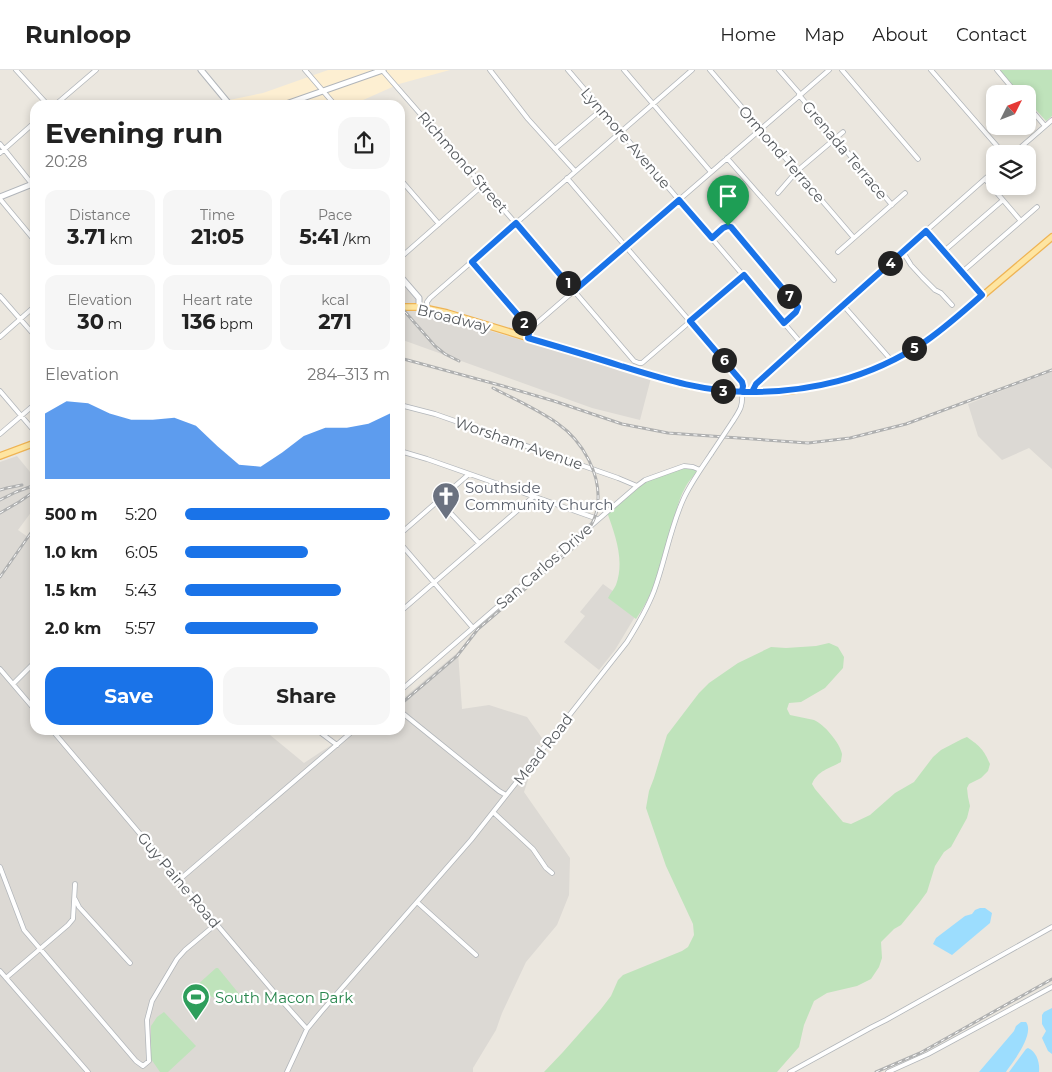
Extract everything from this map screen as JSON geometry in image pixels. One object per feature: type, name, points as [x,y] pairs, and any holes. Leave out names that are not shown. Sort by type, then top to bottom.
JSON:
[{"type":"main road","name":"Broadway","points":[[405,307],[447,313],[684,385],[712,390],[781,392],[822,385],[860,374],[892,361],[913,349],[935,335],[1052,237]]},
{"type":"main road","points":[[0,456],[30,445]]},
{"type":"street","points":[[16,70],[43,100]]},
{"type":"street","points":[[61,100],[96,70]]},
{"type":"street","points":[[201,70],[226,100]]},
{"type":"street","points":[[305,70],[331,100]]},
{"type":"street","points":[[297,100],[382,70]]},
{"type":"street","name":"Richmond Street","points":[[382,70],[634,361]]},
{"type":"street","points":[[490,70],[524,114],[575,171]]},
{"type":"street","name":"Lynmore Avenue","points":[[568,70],[801,343]]},
{"type":"street","points":[[624,70],[711,172]]},
{"type":"street","points":[[428,309],[428,300],[692,70]]},
{"type":"street","name":"Ormond Terrace","points":[[710,70],[854,238]]},
{"type":"street","name":"Grenada Terrace","points":[[779,70],[892,205]]},
{"type":"street","points":[[528,338],[530,329],[829,70]]},
{"type":"street","points":[[842,70],[918,159]]},
{"type":"street","points":[[931,70],[996,145]]},
{"type":"street","points":[[997,70],[1010,85]]},
{"type":"street","points":[[556,149],[601,110]]},
{"type":"street","points":[[1036,115],[1045,126]]},
{"type":"street","points":[[1023,145],[1052,120]]},
{"type":"street","points":[[2,151],[30,126]]},
{"type":"street","points":[[778,193],[797,171],[843,132]]},
{"type":"street","points":[[0,144],[2,151],[30,180]]},
{"type":"street","points":[[727,158],[834,280]]},
{"type":"street","points":[[567,178],[742,382],[742,392]]},
{"type":"street","points":[[752,392],[756,384],[985,178],[1020,220]]},
{"type":"street","points":[[30,184],[0,198],[30,235]]},
{"type":"street","points":[[405,254],[483,185]]},
{"type":"street","points":[[405,186],[439,224]]},
{"type":"street","points":[[838,252],[906,193]]},
{"type":"street","points":[[943,252],[1003,200]]},
{"type":"street","points":[[961,273],[1037,207]]},
{"type":"street","points":[[712,238],[726,226],[731,227],[797,306],[797,311],[784,323]]},
{"type":"street","points":[[926,231],[982,295]]},
{"type":"street","points":[[903,252],[922,277],[952,305]]},
{"type":"street","points":[[472,262],[530,329]]},
{"type":"street","points":[[630,369],[634,361],[639,364],[642,363],[744,275]]},
{"type":"street","points":[[405,282],[419,298],[418,308]]},
{"type":"street","points":[[0,296],[30,330]]},
{"type":"street","points":[[843,305],[892,361]]},
{"type":"street","points":[[0,337],[30,310]]},
{"type":"street","points":[[0,391],[30,426]]},
{"type":"street","name":"Mead Road","points":[[286,1072],[307,1029],[333,996],[453,861],[617,655],[635,629],[654,592],[680,506],[690,485],[733,421],[743,402],[742,392]]},
{"type":"street","name":"Worsham Avenue","points":[[405,405],[435,414],[637,486]]},
{"type":"street","points":[[0,434],[30,409]]},
{"type":"street","points":[[405,452],[598,520]]},
{"type":"street","name":"San Carlos Drive","points":[[405,687],[645,480],[684,466],[700,470]]},
{"type":"street","points":[[405,530],[469,474]]},
{"type":"street","points":[[405,608],[533,496]]},
{"type":"street","points":[[439,501],[479,544]]},
{"type":"street","points":[[405,549],[473,628]]},
{"type":"street","points":[[13,684],[30,667]]},
{"type":"street","points":[[0,669],[30,704]]},
{"type":"street","points":[[405,715],[506,795]]},
{"type":"street","name":"Guy Paine Road","points":[[56,735],[307,1029]]},
{"type":"street","points":[[324,735],[337,745]]},
{"type":"street","points":[[179,880],[348,735]]},
{"type":"street","points":[[493,812],[533,849],[546,868],[552,873]]},
{"type":"street","points":[[0,867],[24,930],[136,1061],[143,1066],[149,1061],[147,1020],[152,1001],[177,959],[216,924]]},
{"type":"street","points":[[6,978],[73,919],[75,884]]},
{"type":"street","points":[[74,898],[79,907],[130,964]]},
{"type":"street","points":[[417,902],[476,955]]},
{"type":"street","points":[[790,1072],[1052,927]]},
{"type":"street","points":[[0,971],[88,1072]]},
{"type":"street","points":[[888,1072],[928,1054],[1052,987]]},
{"type":"shaded area","points":[[328,70],[450,70],[399,84],[363,100],[229,100],[263,93]]},
{"type":"shaded area","points":[[405,285],[429,313],[651,378],[640,420],[592,408],[405,341]]},
{"type":"shaded area","points":[[1052,371],[1052,469],[1029,448],[1002,460],[978,436],[968,404]]},
{"type":"shaded area","points":[[17,456],[30,472],[30,514],[18,530],[30,538],[30,735],[270,735],[304,763],[346,735],[405,735],[405,697],[458,652],[462,709],[489,705],[527,717],[542,738],[524,792],[570,858],[569,895],[557,925],[526,962],[496,1030],[473,1068],[473,1072],[0,1072],[0,462]]},
{"type":"shaded area","points":[[603,584],[639,610],[615,650],[599,670],[564,642],[585,616],[580,612]]},
{"type":"green space","points":[[999,70],[1052,70],[1052,116],[1046,121],[1036,110],[1036,85],[1013,85]]},
{"type":"green space","points":[[682,466],[699,469],[682,493],[664,558],[647,600],[636,619],[608,598],[616,585],[620,566],[618,548],[607,512],[646,481]]},
{"type":"green space","points":[[829,643],[838,647],[844,657],[843,668],[825,688],[801,702],[789,703],[787,709],[790,715],[818,722],[835,739],[841,750],[841,762],[820,773],[812,784],[843,822],[851,824],[870,815],[895,793],[914,782],[933,757],[941,750],[967,737],[981,749],[990,764],[988,771],[981,778],[969,784],[967,788],[970,806],[967,818],[951,847],[944,852],[935,866],[927,892],[901,925],[881,942],[882,958],[879,967],[871,979],[857,986],[827,993],[814,1001],[804,1025],[799,1047],[777,1072],[544,1072],[601,1009],[623,975],[682,951],[688,947],[694,935],[693,924],[666,866],[646,808],[649,791],[667,735],[699,693],[709,683],[738,663],[771,647],[816,646]]},
{"type":"green space","points":[[216,968],[240,995],[222,999],[216,998],[206,994],[196,986]]},
{"type":"green space","points":[[164,1012],[196,1046],[168,1072],[160,1072],[151,1059],[151,1026],[157,1017]]},
{"type":"water","points":[[980,908],[985,908],[992,913],[990,923],[952,955],[933,944],[936,938],[965,916],[972,914]]},
{"type":"water","points":[[1052,1008],[1052,1054],[1048,1051],[1042,1038],[1046,1031],[1042,1024],[1042,1015]]},
{"type":"water","points":[[1021,1022],[1026,1022],[1028,1033],[1022,1048],[1006,1072],[979,1072],[1014,1031],[1016,1026]]},
{"type":"water","points":[[1028,1048],[1034,1052],[1037,1058],[1039,1072],[1009,1072],[1026,1049]]},
{"type":"railway","points":[[405,312],[435,346],[459,361]]},
{"type":"railway","points":[[405,359],[554,401],[622,424],[668,433],[808,443],[850,438],[906,424],[1052,370]]},
{"type":"railway","points":[[405,700],[457,656],[478,629],[579,543],[596,514],[598,497],[594,472],[583,449],[575,439],[549,418],[493,388]]},
{"type":"railway","points":[[0,490],[22,485]]},
{"type":"railway","points":[[0,500],[30,487]]},
{"type":"railway","points":[[0,513],[30,494]]},
{"type":"railway","points":[[0,577],[30,534]]},
{"type":"railway","points":[[876,1072],[920,1053],[1052,979]]},
{"type":"place","name":"Southside Community Church","points":[[446,520]]},
{"type":"place","name":"South Macon Park","points":[[196,1021]]},
{"type":"route","points":[[728,226],[712,238],[679,200],[574,291],[516,223],[472,262],[530,329],[528,338],[684,385],[712,390],[742,392],[752,392],[756,384],[926,231],[982,295],[935,335],[877,368],[846,379],[800,389],[781,392],[771,392],[752,392],[742,392],[742,382],[690,321],[744,275],[784,323],[796,312],[798,307],[731,227],[728,226]]}]
